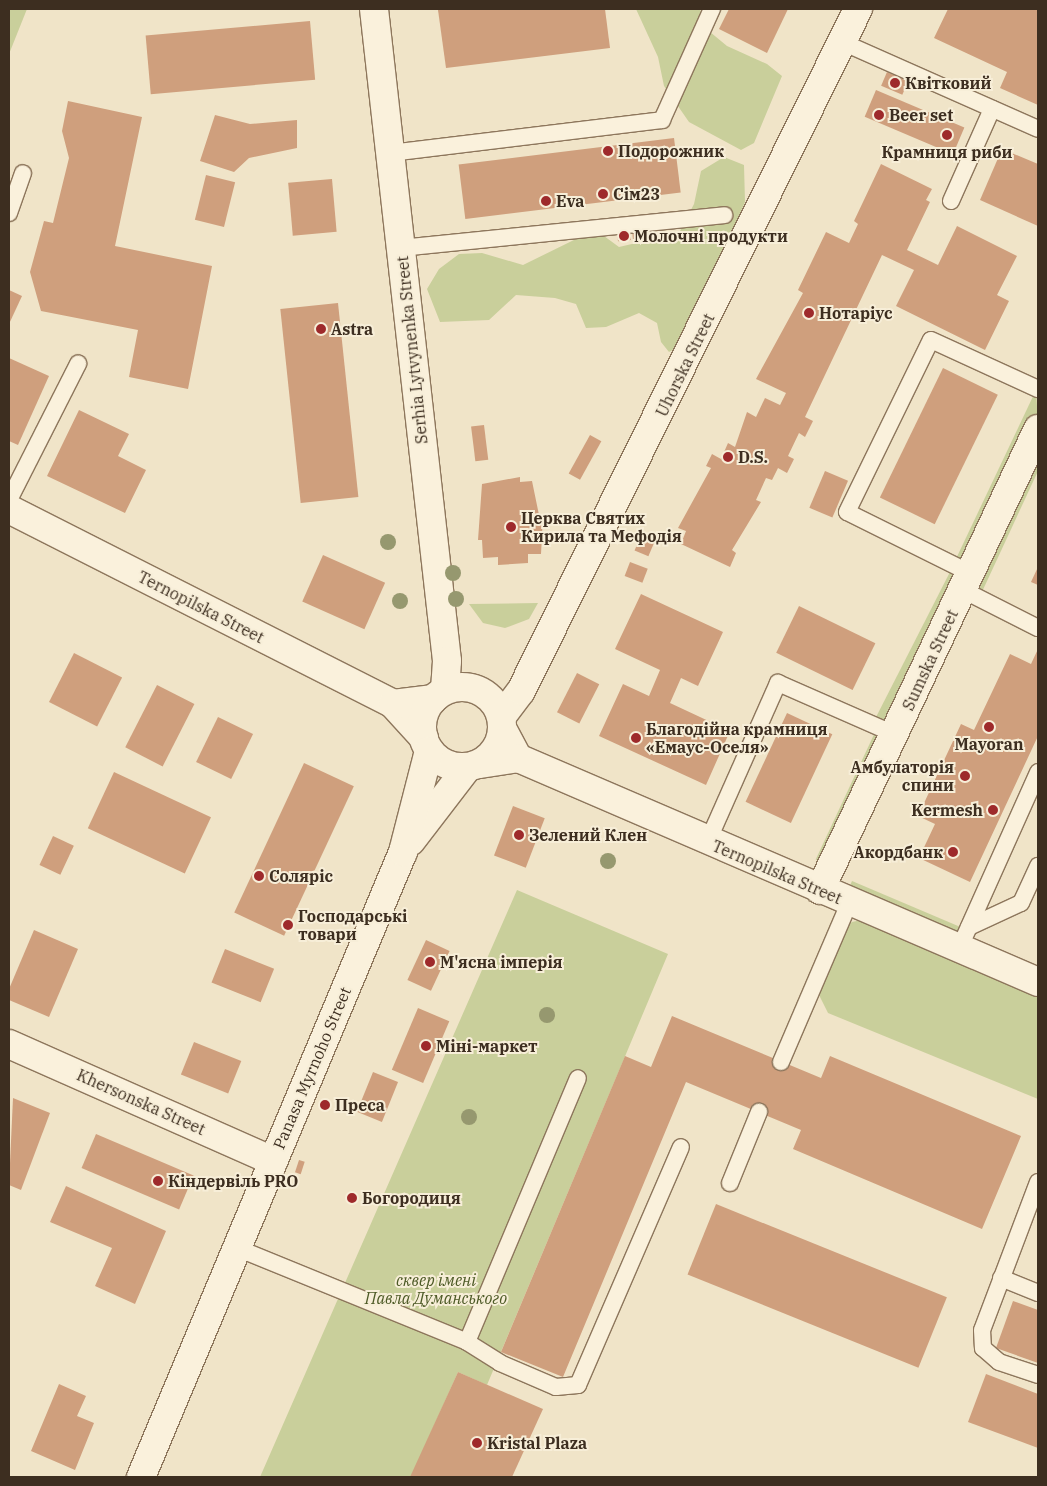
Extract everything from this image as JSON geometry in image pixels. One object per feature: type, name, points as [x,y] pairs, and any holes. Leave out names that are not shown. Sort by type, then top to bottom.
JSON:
[{"type":"street","name":"Serhia Lytvynenka Street","points":[[374,9],[448,662],[439,694]]},
{"type":"street","name":"Uhorska Street","points":[[502,723],[521,691],[858,9]]},
{"type":"street","name":"Sumska Street","points":[[820,890],[1038,429]]},
{"type":"street","name":"Ternopilska Street","points":[[9,509],[393,704],[426,744]]},
{"type":"street","points":[[393,704],[439,694],[473,688],[486,694],[518,758],[473,766],[452,766],[426,744],[422,724],[439,694]]},
{"type":"street","points":[[473,766],[499,744],[502,723]]},
{"type":"street","name":"Panasa Myrnoho Street","points":[[141,1477],[403,852],[426,744]]},
{"type":"street","name":"Ternopilska Street","points":[[518,758],[849,902],[964,938],[1038,982]]},
{"type":"street","name":"Panasa Myrnoho Street","points":[[403,852],[473,766]]},
{"type":"street","name":"Khersonska Street","points":[[9,1044],[273,1161]]},
{"type":"lane","points":[[390,153],[662,120],[712,9]]},
{"type":"lane","points":[[842,42],[1038,129]]},
{"type":"lane","points":[[951,201],[992,109]]},
{"type":"lane","points":[[9,213],[23,173]]},
{"type":"lane","points":[[401,248],[724,215]]},
{"type":"lane","points":[[1038,389],[931,340],[848,512],[967,582],[1038,628]]},
{"type":"lane","points":[[9,500],[78,364]]},
{"type":"lane","points":[[708,842],[778,683],[894,734]]},
{"type":"lane","points":[[964,938],[1038,772]]},
{"type":"lane","points":[[964,938],[1021,903],[1038,866]]},
{"type":"lane","points":[[781,1062],[849,902]]},
{"type":"lane","points":[[467,1342],[578,1078]]},
{"type":"lane","points":[[730,1183],[759,1112]]},
{"type":"lane","points":[[237,1248],[467,1342],[500,1363],[556,1386],[578,1385],[681,1147]]},
{"type":"lane","points":[[1038,1182],[982,1330],[983,1348],[999,1362],[1038,1375]]},
{"type":"lane","points":[[1001,1278],[1038,1293]]},
{"type":"green space","points":[[9,9],[27,9],[9,54]]},
{"type":"green space","points":[[636,9],[700,9],[704,27],[727,46],[767,64],[782,76],[754,143],[741,150],[689,122],[664,86],[658,57]]},
{"type":"green space","points":[[724,157],[744,165],[745,202],[683,344],[669,352],[661,342],[657,323],[639,313],[606,327],[586,328],[576,304],[555,298],[516,295],[489,320],[440,322],[427,289],[439,269],[459,254],[482,253],[523,265],[578,238],[604,236],[619,247],[679,233],[694,204],[701,171]]},
{"type":"green space","points":[[1036,390],[1038,423],[969,571],[954,563]]},
{"type":"green space","points":[[1038,437],[1038,471],[981,594],[967,588]]},
{"type":"green space","points":[[952,568],[966,575],[888,729],[874,721]]},
{"type":"green space","points":[[538,603],[529,619],[505,628],[483,623],[469,604]]},
{"type":"green space","points":[[877,728],[890,734],[828,865],[816,859]]},
{"type":"green space","points":[[852,881],[963,928],[956,945],[845,898]]},
{"type":"green space","name":"сквер імені Павла Думанського","points":[[517,890],[668,954],[487,1385],[458,1372],[411,1477],[260,1477]]},
{"type":"green space","points":[[866,919],[1038,996],[1038,1099],[828,1013],[819,995],[843,929],[852,922]]},
{"type":"building","points":[[605,9],[610,48],[446,68],[438,10]]},
{"type":"building","points":[[729,9],[788,9],[767,53],[719,29]]},
{"type":"building","points":[[948,9],[1038,9],[1038,105],[1000,88],[1007,72],[934,38]]},
{"type":"building","points":[[310,21],[315,80],[151,94],[146,35]]},
{"type":"building","name":"Квітковий","points":[[887,72],[908,81],[902,95],[881,86]]},
{"type":"building","points":[[876,90],[964,128],[953,154],[865,117]]},
{"type":"building","points":[[68,101],[142,117],[115,246],[212,266],[188,389],[129,377],[138,330],[41,311],[30,272],[44,221],[53,223],[69,158],[62,131]]},
{"type":"building","points":[[215,115],[250,124],[297,120],[297,148],[249,158],[234,172],[200,161]]},
{"type":"building","points":[[674,138],[681,193],[465,219],[459,164]]},
{"type":"building","points":[[1002,149],[1038,164],[1038,226],[980,200]]},
{"type":"building","points":[[881,164],[932,189],[926,200],[930,202],[907,250],[938,265],[957,226],[1017,256],[997,295],[1009,301],[985,350],[896,306],[914,270],[882,255],[805,417],[813,421],[805,437],[799,433],[788,456],[794,459],[787,473],[778,468],[772,480],[766,478],[756,500],[761,502],[732,550],[736,553],[730,567],[681,544],[686,531],[678,528],[711,468],[706,466],[712,454],[721,459],[728,443],[735,447],[747,412],[756,417],[765,398],[780,405],[786,393],[756,379],[803,293],[798,290],[826,232],[849,243],[858,224],[854,221]]},
{"type":"building","points":[[206,175],[235,182],[224,227],[195,220]]},
{"type":"building","points":[[332,179],[337,232],[293,236],[288,183]]},
{"type":"building","points":[[651,228],[652,239],[633,241],[632,230]]},
{"type":"building","name":"Молочні продукти","points":[[630,231],[631,240],[618,241],[617,232]]},
{"type":"building","points":[[9,290],[22,296],[9,324]]},
{"type":"building","points":[[338,303],[358,497],[301,503],[280,309]]},
{"type":"building","points":[[9,358],[49,376],[18,445],[9,441]]},
{"type":"building","points":[[943,368],[998,395],[935,524],[880,497]]},
{"type":"building","points":[[79,410],[129,434],[118,456],[146,470],[125,513],[47,476]]},
{"type":"building","points":[[484,425],[488,460],[475,461],[471,427]]},
{"type":"building","points":[[590,435],[601,441],[580,480],[569,473]]},
{"type":"building","points":[[825,471],[848,481],[832,518],[809,508]]},
{"type":"building","name":"Церква Святих Кирила та Мефодія","points":[[520,477],[520,482],[532,481],[539,515],[543,515],[541,554],[528,554],[528,563],[498,565],[498,557],[483,558],[482,540],[478,540],[482,484]]},
{"type":"building","points":[[642,533],[656,539],[648,556],[635,550]]},
{"type":"building","points":[[323,555],[385,583],[364,629],[302,602]]},
{"type":"building","points":[[630,562],[648,569],[642,583],[625,576]]},
{"type":"building","points":[[1038,567],[1038,585],[1031,582]]},
{"type":"building","points":[[641,594],[723,632],[698,686],[681,678],[670,703],[730,731],[706,785],[599,736],[623,684],[649,696],[660,670],[615,649]]},
{"type":"building","points":[[799,606],[875,643],[853,690],[776,653]]},
{"type":"building","points":[[1038,649],[1038,736],[970,882],[919,858],[935,824],[918,816],[961,724],[974,730],[1010,654],[1031,664]]},
{"type":"building","points":[[74,653],[122,678],[97,727],[49,702]]},
{"type":"building","points":[[577,673],[599,684],[579,724],[557,712]]},
{"type":"building","points":[[157,685],[194,704],[163,766],[125,747]]},
{"type":"building","points":[[787,713],[832,734],[791,823],[746,802]]},
{"type":"building","points":[[218,717],[253,734],[231,779],[196,762]]},
{"type":"building","points":[[304,763],[354,786],[284,936],[234,913]]},
{"type":"building","points":[[114,772],[211,817],[185,873],[88,828]]},
{"type":"building","points":[[513,806],[545,818],[526,868],[494,855]]},
{"type":"building","points":[[53,836],[74,846],[60,875],[39,865]]},
{"type":"building","points":[[34,930],[78,949],[49,1017],[9,1000],[9,989]]},
{"type":"building","points":[[426,940],[450,951],[431,991],[407,980]]},
{"type":"building","points":[[225,949],[274,969],[261,1002],[212,982]]},
{"type":"building","points":[[418,1008],[449,1021],[423,1083],[392,1070]]},
{"type":"building","points":[[672,1016],[821,1078],[830,1056],[1021,1136],[982,1229],[793,1149],[801,1130],[686,1082],[563,1377],[501,1352],[625,1056],[651,1067]]},
{"type":"building","points":[[194,1042],[241,1061],[228,1094],[181,1074]]},
{"type":"building","points":[[373,1072],[398,1082],[382,1122],[357,1112]]},
{"type":"building","points":[[13,1098],[50,1113],[21,1190],[9,1185]]},
{"type":"building","name":"Преса","points":[[323,1100],[329,1102],[326,1110],[320,1107]]},
{"type":"building","points":[[96,1134],[194,1175],[179,1209],[82,1168]]},
{"type":"building","points":[[299,1160],[305,1162],[301,1174],[295,1172]]},
{"type":"building","points":[[66,1186],[166,1231],[135,1304],[95,1286],[112,1248],[50,1222]]},
{"type":"building","points":[[716,1204],[947,1297],[918,1368],[688,1274]]},
{"type":"building","points":[[1013,1301],[1038,1310],[1038,1363],[996,1348]]},
{"type":"building","name":"Kristal Plaza","points":[[458,1372],[543,1409],[512,1477],[410,1477]]},
{"type":"building","points":[[986,1374],[1038,1394],[1038,1448],[968,1422]]},
{"type":"building","points":[[59,1384],[86,1396],[77,1416],[94,1423],[75,1470],[31,1451]]},
{"type":"place","name":"Квітковий","points":[[895,83]]},
{"type":"place","name":"Beer set","points":[[879,115]]},
{"type":"place","name":"Крамниця риби","points":[[947,135]]},
{"type":"place","name":"Подорожник","points":[[608,151]]},
{"type":"place","name":"Сім23","points":[[603,194]]},
{"type":"place","name":"Eva","points":[[546,201]]},
{"type":"place","name":"Молочні продукти","points":[[624,236]]},
{"type":"place","name":"Нотаріус","points":[[809,313]]},
{"type":"place","name":"Astra","points":[[321,329]]},
{"type":"place","name":"D.S.","points":[[728,457]]},
{"type":"place","name":"Церква Святих Кирила та Мефодія","points":[[511,527]]},
{"type":"place","name":"Mayoran","points":[[989,727]]},
{"type":"place","name":"Благодійна крамниця «Емаус-Оселя»","points":[[636,738]]},
{"type":"place","name":"Амбулаторія спини","points":[[965,776]]},
{"type":"place","name":"Kermesh","points":[[993,810]]},
{"type":"place","name":"Зелений Клен","points":[[519,835]]},
{"type":"place","name":"Акордбанк","points":[[953,852]]},
{"type":"place","name":"Соляріс","points":[[259,876]]},
{"type":"place","name":"Господарські товари","points":[[288,925]]},
{"type":"place","name":"М'ясна імперія","points":[[430,962]]},
{"type":"place","name":"Міні-маркет","points":[[426,1046]]},
{"type":"place","name":"Преса","points":[[325,1105]]},
{"type":"place","name":"Кіндервіль PRO","points":[[158,1181]]},
{"type":"place","name":"Богородиця","points":[[352,1198]]},
{"type":"place","name":"Kristal Plaza","points":[[477,1443]]}]
